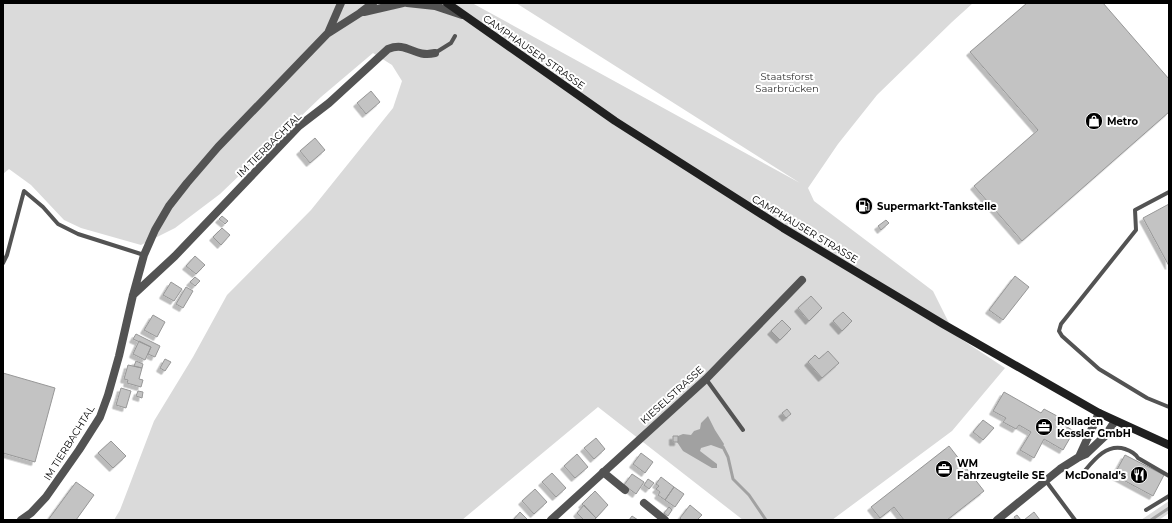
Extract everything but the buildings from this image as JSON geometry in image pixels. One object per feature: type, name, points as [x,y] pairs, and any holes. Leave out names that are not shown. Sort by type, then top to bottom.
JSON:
[{"type":"street","name":"IM TIERBACHTAL","points":[[327,34],[341,3]]},
{"type":"street","name":"IM TIERBACHTAL","points":[[21,520],[31,513],[46,497],[100,417],[119,356],[132,295],[144,255],[155,230],[169,206],[218,147],[327,34],[360,13],[372,3]]},
{"type":"street","name":"IM TIERBACHTAL","points":[[360,13],[403,3]]},
{"type":"street","points":[[407,3],[435,6],[467,17]]},
{"type":"street","name":"CAMPHAUSER STRASSE","points":[[447,3],[615,121],[758,212],[943,324],[1099,413],[1169,445]]},
{"type":"street","name":"IM TIERBACHTAL","points":[[132,295],[175,256],[299,126],[329,103],[388,49],[395,46],[402,46],[420,54],[435,53]]},
{"type":"street","name":"KIESELSTRASSE","points":[[551,520],[706,379],[802,280]]},
{"type":"street","points":[[1079,457],[1099,413]]},
{"type":"street","points":[[997,520],[1046,480],[1079,457],[1086,454],[1105,436],[1115,421]]},
{"type":"street","points":[[603,472],[625,490]]},
{"type":"street","points":[[644,503],[662,519]]},
{"type":"lane","points":[[435,53],[451,43],[455,36]]},
{"type":"lane","points":[[3,262],[7,255],[24,191],[43,207],[58,224],[78,234],[144,255]]},
{"type":"lane","points":[[1169,192],[1135,210],[1136,230],[1061,324],[1059,331],[1062,336],[1099,369],[1147,398],[1169,407]]},
{"type":"lane","points":[[706,379],[743,430]]},
{"type":"lane","points":[[1082,474],[1097,456],[1109,449],[1120,448],[1135,453],[1138,458],[1169,476]]},
{"type":"lane","points":[[1046,480],[1075,520]]},
{"type":"lane","points":[[1146,510],[1169,496]]},
{"type":"green space","name":"Staatsforst Saarbrücken","points":[[3,3],[472,3],[800,183],[516,3],[973,3],[877,95],[838,144],[808,188],[814,201],[933,291],[955,335],[1005,368],[952,431],[832,520],[743,520],[598,407],[462,520],[114,520],[120,510],[154,421],[193,357],[227,295],[311,210],[393,108],[402,81],[392,65],[373,53],[321,97],[220,194],[175,228],[141,245],[81,228],[64,220],[31,185],[9,169],[3,174]]},
{"type":"green space","points":[[1169,501],[1169,513],[1159,520],[1141,520]]},
{"type":"shaded area","points":[[708,416],[724,444],[722,449],[711,445],[701,448],[700,451],[717,464],[717,468],[712,468],[683,451],[677,442],[678,436],[683,434],[691,435],[694,431],[700,429],[701,423]]},
{"type":"waterway","points":[[723,447],[728,457],[733,479],[749,495],[766,520]]},
{"type":"waterway","points":[[1151,520],[1169,508]]},
{"type":"place","name":"Metro","points":[[1094,121]]},
{"type":"place","name":"Supermarkt-Tankstelle","points":[[864,206]]},
{"type":"place","name":"Rolladen Kessler GmbH","points":[[1044,427]]},
{"type":"place","name":"WM Fahrzeugteile SE","points":[[944,469]]},
{"type":"place","name":"McDonald's","points":[[1139,475]]}]
